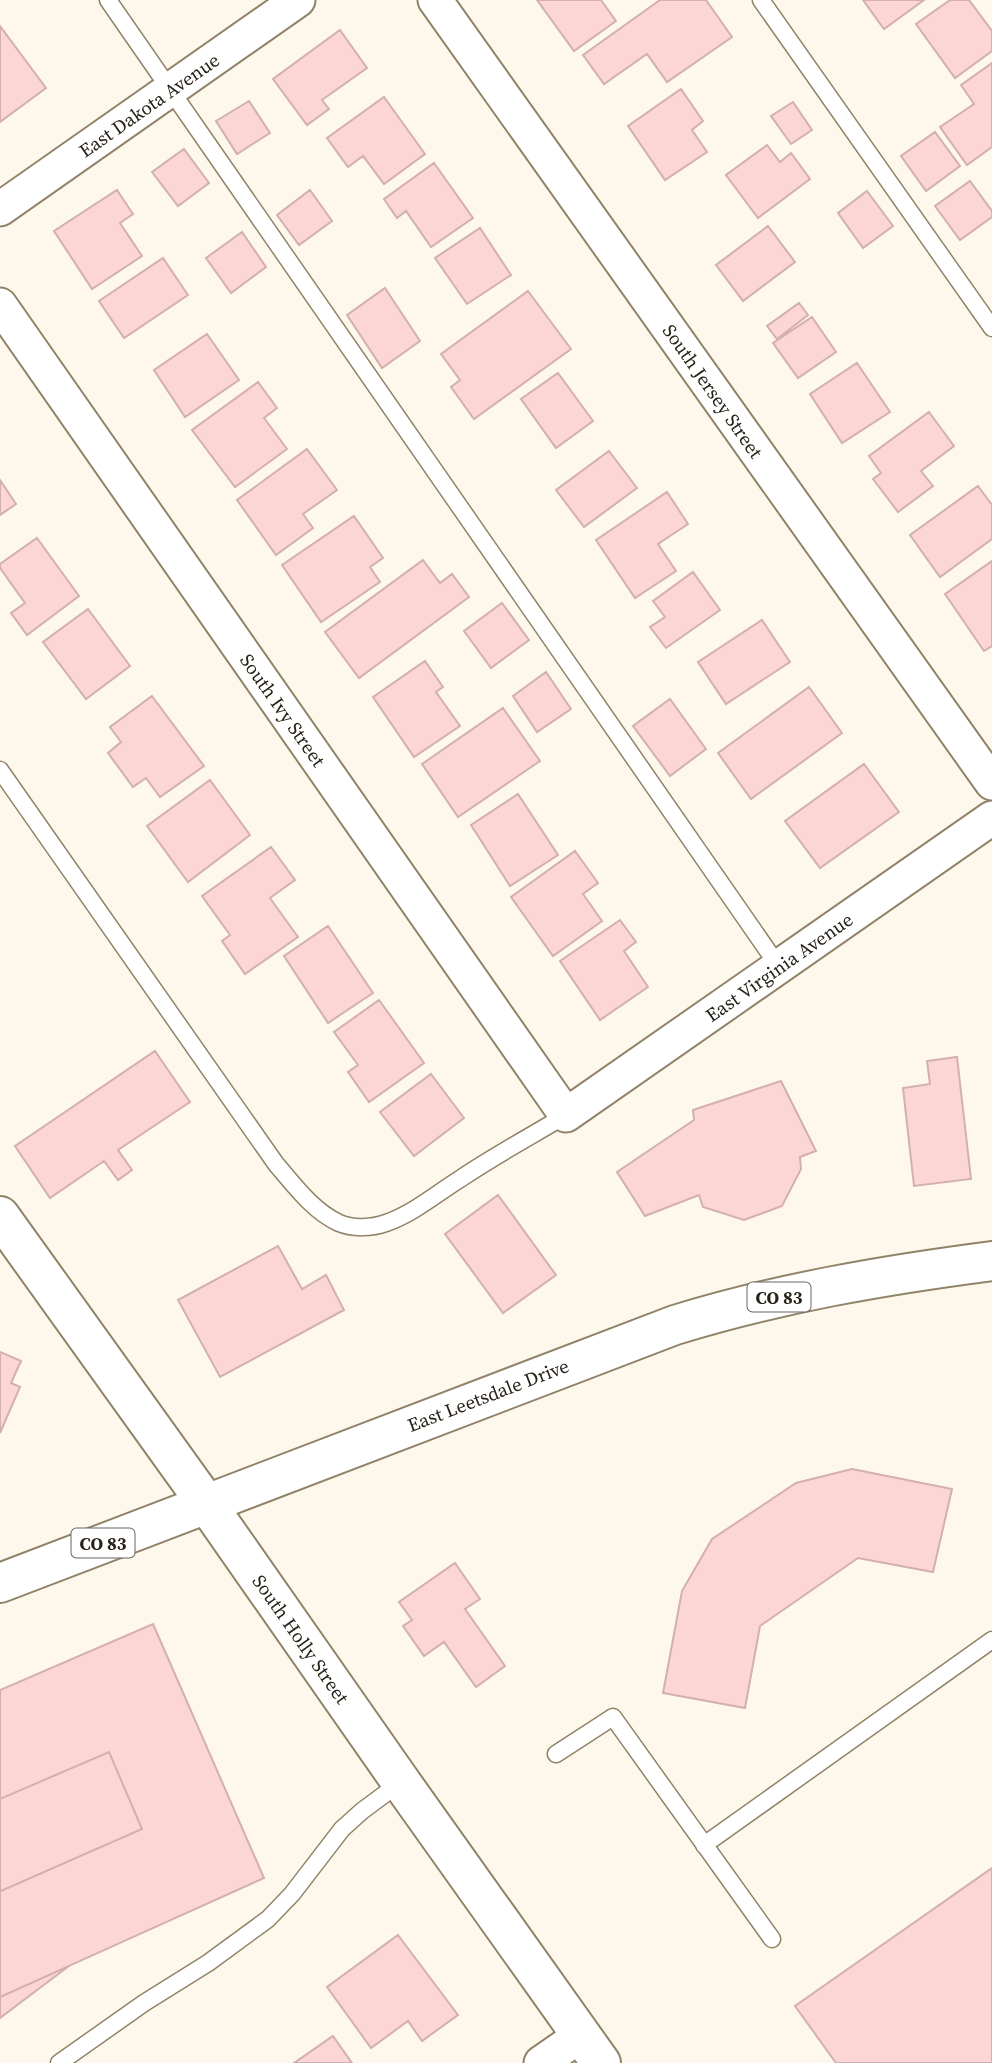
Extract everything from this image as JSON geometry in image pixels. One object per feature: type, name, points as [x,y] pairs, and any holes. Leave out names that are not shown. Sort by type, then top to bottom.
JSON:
[{"type":"main road","name":"South Holly Street","points":[[0,1216],[591,2049]]},
{"type":"main road","name":"East Leetsdale Drive","points":[[0,1583],[621,1344],[698,1318],[775,1297],[846,1283],[992,1261]]},
{"type":"street","name":"East Dakota Avenue","points":[[0,209],[298,0]]},
{"type":"street","name":"South Jersey Street","points":[[435,0],[992,783]]},
{"type":"street","name":"South Ivy Street","points":[[0,305],[566,1115]]},
{"type":"street","name":"East Virginia Avenue","points":[[566,1115],[992,818]]},
{"type":"street","points":[[541,2063],[591,2049]]},
{"type":"lane","points":[[108,0],[779,967]]},
{"type":"lane","points":[[761,0],[992,328]]},
{"type":"lane","points":[[0,770],[276,1164],[303,1196],[323,1213],[340,1223],[361,1228],[384,1224],[413,1211],[462,1177],[566,1115]]},
{"type":"lane","points":[[704,1845],[992,1640]]},
{"type":"lane","points":[[556,1754],[613,1717],[772,1939]]},
{"type":"lane","points":[[60,2063],[144,2003],[219,1956],[268,1919],[292,1894],[342,1829],[401,1782]]},
{"type":"building","points":[[537,0],[601,0],[616,21],[574,51]]},
{"type":"building","points":[[660,0],[706,0],[732,37],[667,82],[647,54],[604,84],[583,55]]},
{"type":"building","points":[[863,0],[924,0],[884,29]]},
{"type":"building","points":[[950,0],[969,0],[992,31],[992,51],[955,78],[916,24]]},
{"type":"building","points":[[0,26],[46,88],[0,122]]},
{"type":"building","points":[[340,30],[367,68],[322,100],[329,109],[307,125],[273,79]]},
{"type":"building","points":[[992,63],[992,147],[967,165],[940,127],[974,104],[961,85]]},
{"type":"building","points":[[681,89],[703,121],[692,130],[707,152],[665,180],[628,126]]},
{"type":"building","points":[[384,97],[425,154],[384,184],[363,156],[348,167],[327,138]]},
{"type":"building","points":[[249,101],[270,133],[237,154],[216,121]]},
{"type":"building","points":[[793,102],[812,130],[791,144],[771,116]]},
{"type":"building","points":[[935,132],[960,166],[926,191],[901,156]]},
{"type":"building","points":[[767,145],[780,162],[791,153],[810,179],[758,218],[726,175]]},
{"type":"building","points":[[184,149],[209,183],[178,206],[152,172]]},
{"type":"building","points":[[434,163],[473,218],[431,247],[406,211],[397,218],[384,199]]},
{"type":"building","points":[[970,181],[992,211],[992,217],[960,240],[935,206]]},
{"type":"building","points":[[117,190],[133,214],[120,223],[142,256],[92,289],[54,231]]},
{"type":"building","points":[[310,190],[332,221],[299,245],[277,215]]},
{"type":"building","points":[[867,191],[893,226],[863,248],[838,213]]},
{"type":"building","points":[[768,226],[795,262],[743,301],[716,265]]},
{"type":"building","points":[[480,228],[511,275],[467,304],[435,258]]},
{"type":"building","points":[[242,232],[266,267],[231,293],[206,258]]},
{"type":"building","points":[[163,258],[188,295],[124,338],[99,301]]},
{"type":"building","points":[[385,288],[420,341],[382,368],[347,315]]},
{"type":"building","points":[[528,291],[571,349],[474,419],[451,387],[460,380],[441,354]]},
{"type":"building","points":[[799,303],[808,315],[777,339],[767,326]]},
{"type":"building","points":[[812,317],[836,352],[798,378],[773,343]]},
{"type":"building","points":[[207,334],[239,380],[185,417],[154,370]]},
{"type":"building","points":[[857,363],[890,412],[842,443],[810,394]]},
{"type":"building","points":[[558,373],[593,421],[556,448],[521,399]]},
{"type":"building","points":[[258,382],[277,408],[264,418],[287,449],[235,487],[192,430]]},
{"type":"building","points":[[929,412],[954,446],[921,471],[933,486],[898,512],[873,479],[881,473],[869,456]]},
{"type":"building","points":[[307,449],[337,490],[303,514],[313,528],[276,555],[237,500]]},
{"type":"building","points":[[609,451],[637,488],[584,527],[556,490]]},
{"type":"building","points":[[0,480],[16,504],[0,515]]},
{"type":"building","points":[[978,486],[992,505],[992,539],[940,577],[910,535]]},
{"type":"building","points":[[667,492],[688,524],[658,544],[676,571],[635,598],[596,540]]},
{"type":"building","points":[[354,516],[383,558],[370,567],[380,582],[321,622],[282,565]]},
{"type":"building","points":[[37,538],[79,596],[27,635],[11,613],[25,603],[0,568],[0,564]]},
{"type":"building","points":[[423,560],[440,583],[452,574],[469,597],[359,678],[325,632]]},
{"type":"building","points":[[992,561],[992,646],[984,651],[945,594]]},
{"type":"building","points":[[693,572],[720,610],[666,648],[650,627],[665,617],[653,601]]},
{"type":"building","points":[[502,603],[529,640],[491,668],[464,631]]},
{"type":"building","points":[[88,609],[130,666],[86,699],[43,642]]},
{"type":"building","points":[[762,620],[790,662],[726,704],[698,662]]},
{"type":"building","points":[[425,661],[443,687],[436,692],[460,726],[414,757],[373,697]]},
{"type":"building","points":[[546,672],[571,709],[537,732],[513,696]]},
{"type":"building","points":[[809,687],[842,733],[751,799],[718,753]]},
{"type":"building","points":[[152,696],[204,766],[160,797],[146,778],[133,787],[108,753],[121,742],[110,727]]},
{"type":"building","points":[[670,699],[706,749],[670,776],[633,726]]},
{"type":"building","points":[[503,708],[540,761],[458,817],[422,764]]},
{"type":"building","points":[[864,764],[899,812],[820,868],[785,821]]},
{"type":"building","points":[[210,780],[250,835],[188,882],[147,826]]},
{"type":"building","points":[[518,794],[558,855],[510,886],[471,825]]},
{"type":"building","points":[[271,847],[295,880],[270,898],[298,937],[245,974],[222,941],[230,935],[202,896]]},
{"type":"building","points":[[575,851],[598,883],[583,894],[602,921],[553,956],[511,897]]},
{"type":"building","points":[[620,920],[636,942],[624,951],[648,987],[600,1020],[560,961]]},
{"type":"building","points":[[328,926],[373,993],[328,1023],[284,956]]},
{"type":"building","points":[[379,1000],[424,1063],[369,1102],[348,1072],[358,1065],[334,1032]]},
{"type":"building","points":[[155,1051],[190,1102],[118,1150],[132,1170],[118,1180],[104,1161],[50,1198],[15,1146]]},
{"type":"building","points":[[957,1057],[971,1179],[914,1186],[903,1088],[930,1084],[927,1061]]},
{"type":"building","points":[[431,1074],[464,1118],[414,1156],[380,1112]]},
{"type":"building","points":[[781,1081],[816,1151],[800,1157],[801,1169],[782,1206],[744,1220],[703,1207],[699,1195],[645,1216],[617,1172],[694,1120],[693,1110]]},
{"type":"building","points":[[498,1195],[556,1275],[503,1313],[445,1234]]},
{"type":"building","points":[[278,1246],[302,1289],[326,1275],[344,1310],[220,1377],[178,1300]]},
{"type":"building","points":[[0,1352],[21,1361],[11,1383],[20,1387],[0,1433]]},
{"type":"building","points":[[852,1469],[952,1489],[933,1572],[858,1558],[760,1626],[745,1708],[663,1693],[682,1591],[712,1539],[796,1483]]},
{"type":"building","points":[[455,1563],[480,1599],[465,1609],[505,1666],[476,1687],[444,1642],[424,1656],[403,1626],[412,1620],[399,1602]]},
{"type":"building","points":[[153,1624],[264,1878],[0,1997],[0,1889],[1,1891],[142,1829],[109,1752],[0,1799],[0,1690]]},
{"type":"building","points":[[153,1624],[264,1878],[0,1997],[0,1690]]},
{"type":"building","points":[[992,1868],[992,2063],[836,2063],[795,2006]]},
{"type":"building","points":[[398,1935],[458,2015],[422,2041],[408,2021],[371,2048],[327,1987]]},
{"type":"building","points":[[69,1966],[0,2018],[0,1997]]},
{"type":"building","points":[[69,1966],[0,2018],[0,1997]]},
{"type":"building","points":[[333,2036],[352,2063],[294,2063]]}]
